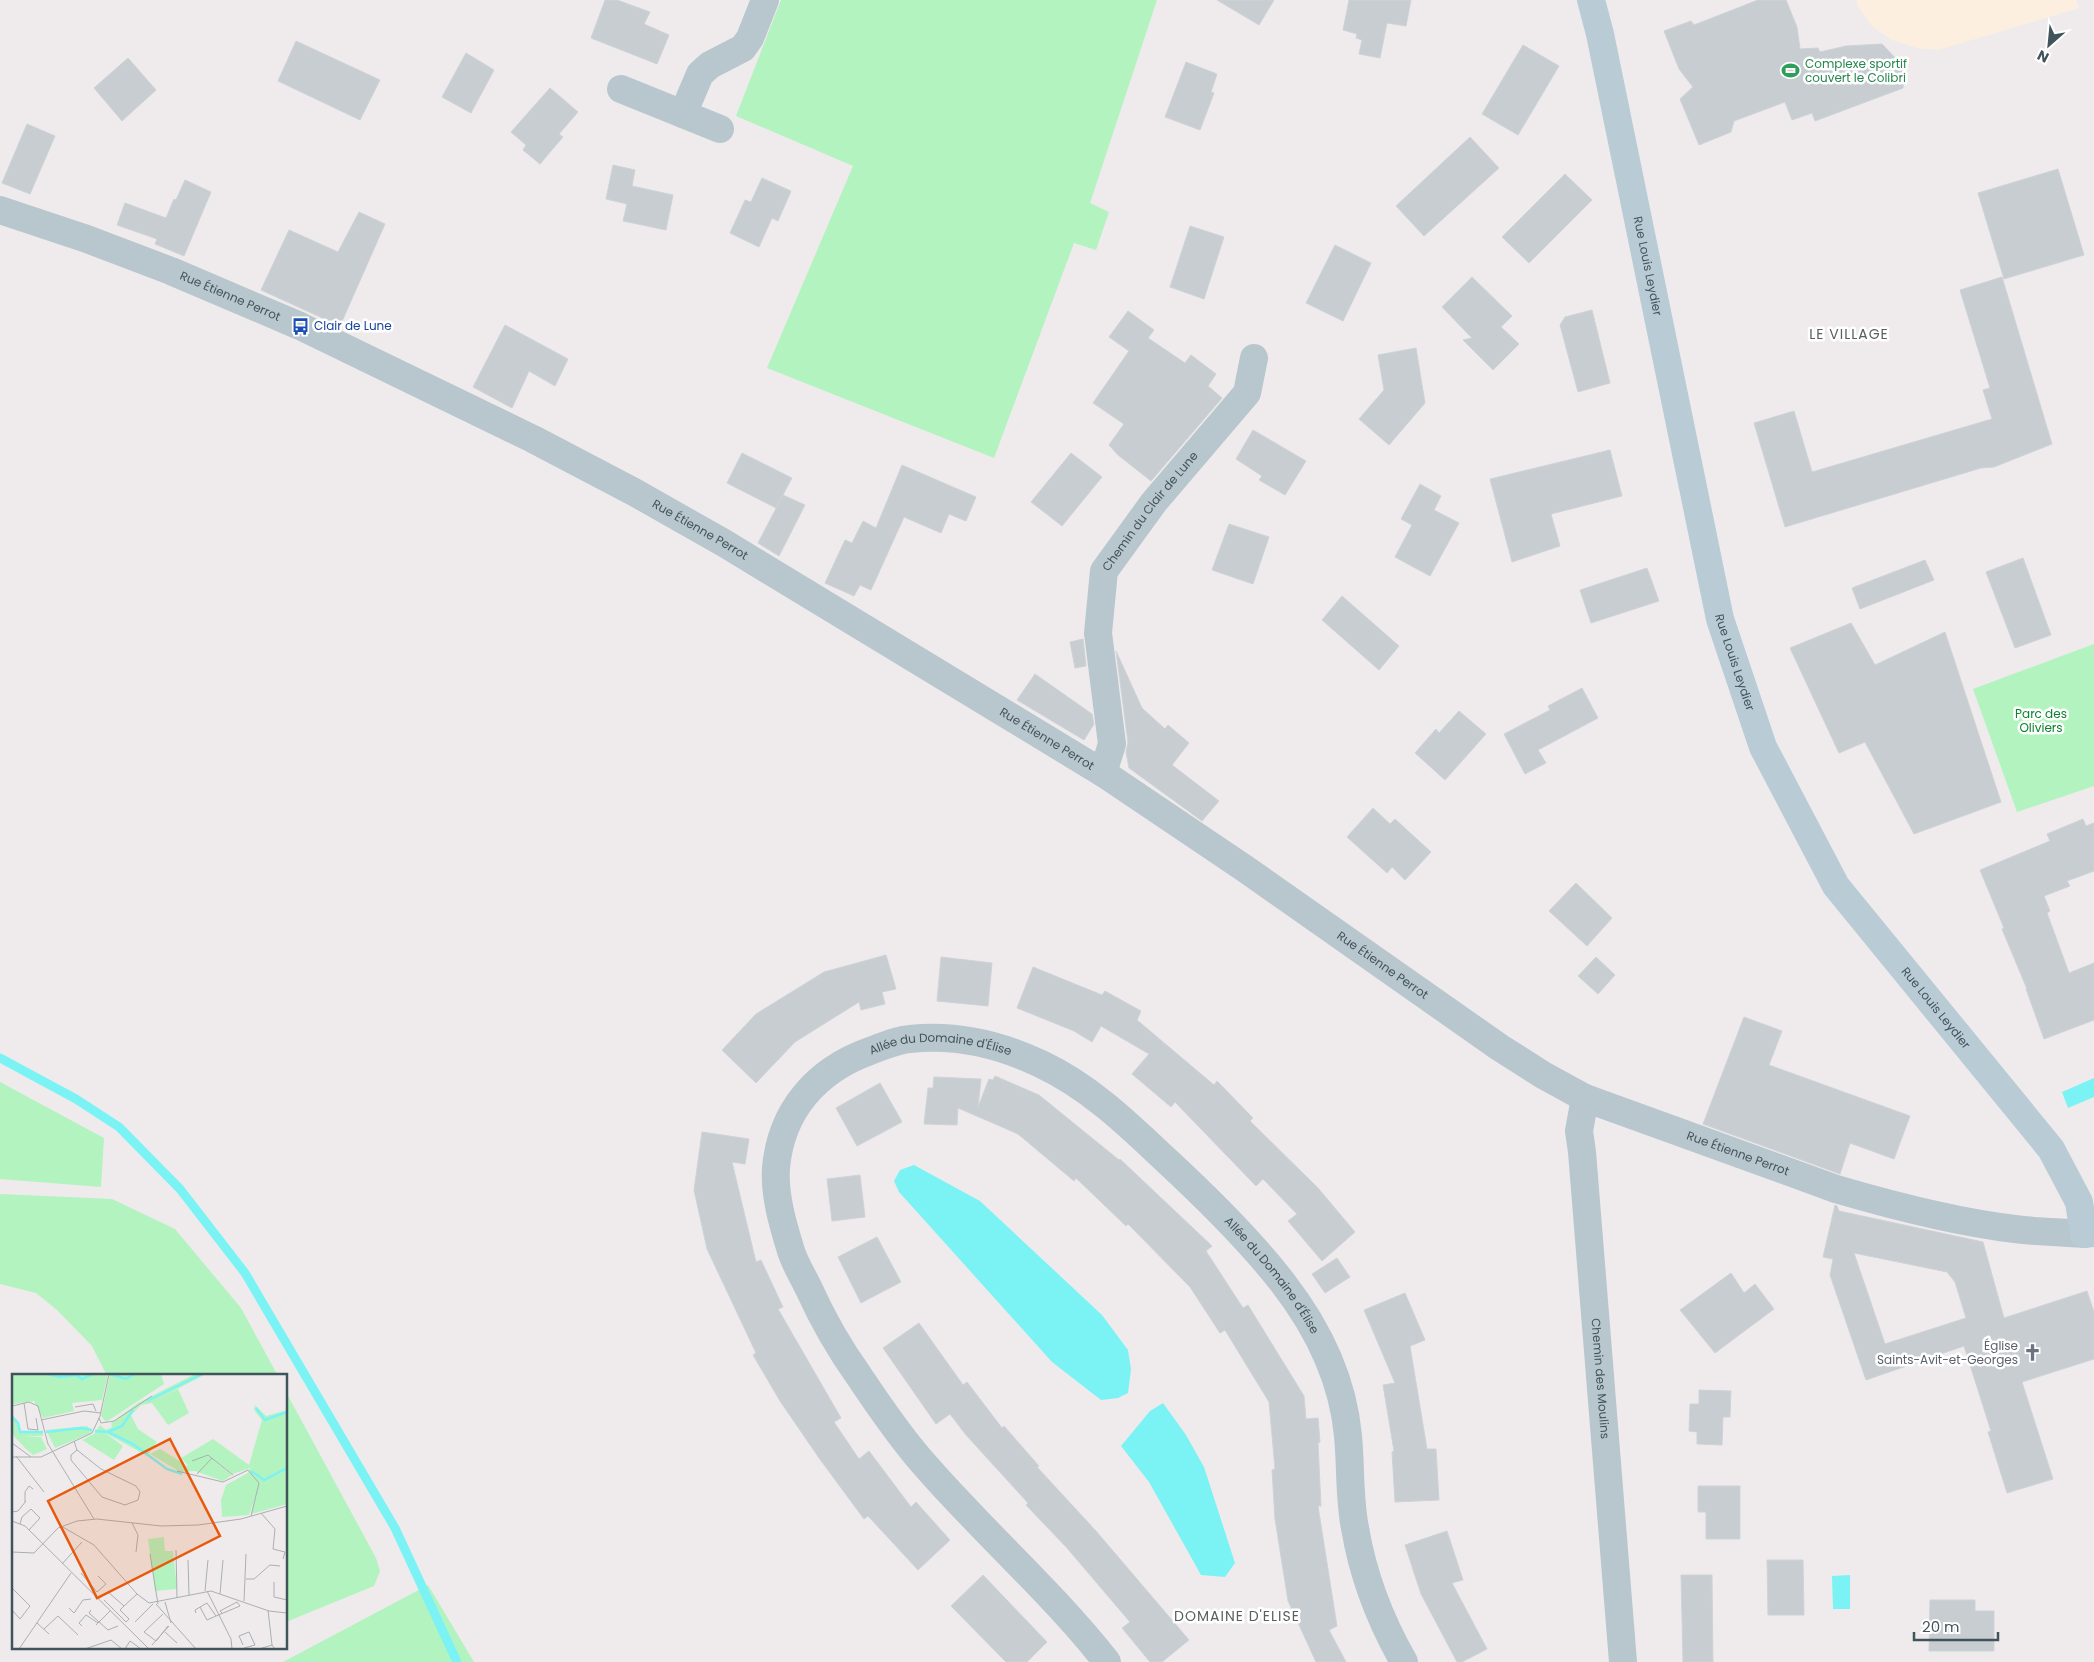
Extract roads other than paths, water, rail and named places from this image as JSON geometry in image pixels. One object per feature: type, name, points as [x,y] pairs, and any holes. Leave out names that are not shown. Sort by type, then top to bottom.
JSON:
[{"type":"street","points":[[683,114],[700,74],[710,65],[743,48],[750,38],[765,0]]},
{"type":"street","name":"Rue Louis Leydier","points":[[1591,0],[1600,34],[1720,619],[1763,747],[1836,886],[2051,1150],[2079,1202],[2089,1234]]},
{"type":"street","points":[[621,89],[720,129]]},
{"type":"street","name":"Rue Étienne Perrot","points":[[0,210],[87,239],[216,289],[300,326],[533,439],[634,492],[724,543],[1102,773],[1252,873],[1499,1047],[1543,1075],[1585,1098],[1836,1189],[1878,1201],[1938,1216],[2016,1229],[2089,1234]]},
{"type":"street","name":"Chemin du Clair de Lune","points":[[1102,773],[1112,744],[1098,633],[1104,572],[1154,502],[1247,393],[1254,358]]},
{"type":"street","name":"Allée du Domaine d'Élise","points":[[1107,1662],[1050,1596],[922,1462],[881,1408],[840,1348],[824,1322],[792,1254],[777,1194],[776,1169],[781,1144],[794,1110],[803,1095],[820,1079],[860,1054],[905,1039],[942,1037],[979,1043],[1013,1052],[1043,1065],[1071,1080],[1128,1125],[1203,1194],[1243,1236],[1281,1280],[1302,1310],[1321,1344],[1333,1373],[1342,1398],[1348,1432],[1354,1523],[1360,1553],[1371,1594],[1388,1633],[1404,1662]]},
{"type":"street","name":"Chemin des Moulins","points":[[1585,1098],[1579,1131],[1623,1662]]},
{"type":"water","points":[[2094,1078],[2094,1097],[2068,1108],[2062,1092]]},
{"type":"water","points":[[914,1165],[980,1201],[1102,1315],[1128,1350],[1131,1369],[1128,1393],[1118,1398],[1101,1400],[1052,1362],[899,1192],[894,1181],[900,1170]]},
{"type":"water","points":[[1163,1403],[1186,1435],[1204,1467],[1235,1563],[1225,1577],[1201,1575],[1149,1482],[1121,1446],[1150,1411]]},
{"type":"water","points":[[1850,1575],[1850,1609],[1833,1609],[1832,1576]]},
{"type":"waterway","points":[[0,1058],[76,1099],[119,1127],[180,1189],[245,1273],[395,1528],[457,1662]]},
{"type":"place","name":"Complexe sportif couvert le Colibri","points":[[1791,71]]},
{"type":"place","name":"Clair de Lune","points":[[300,326]]},
{"type":"place","name":"Église Saints-Avit-et-Georges","points":[[2032,1353]]},
{"type":"district","name":"LE VILLAGE","points":[[1849,334]]},
{"type":"district","name":"DOMAINE D'ELISE","points":[[1237,1616]]},
{"type":"park label","name":"Parc des Oliviers","points":[[2041,721]]}]
